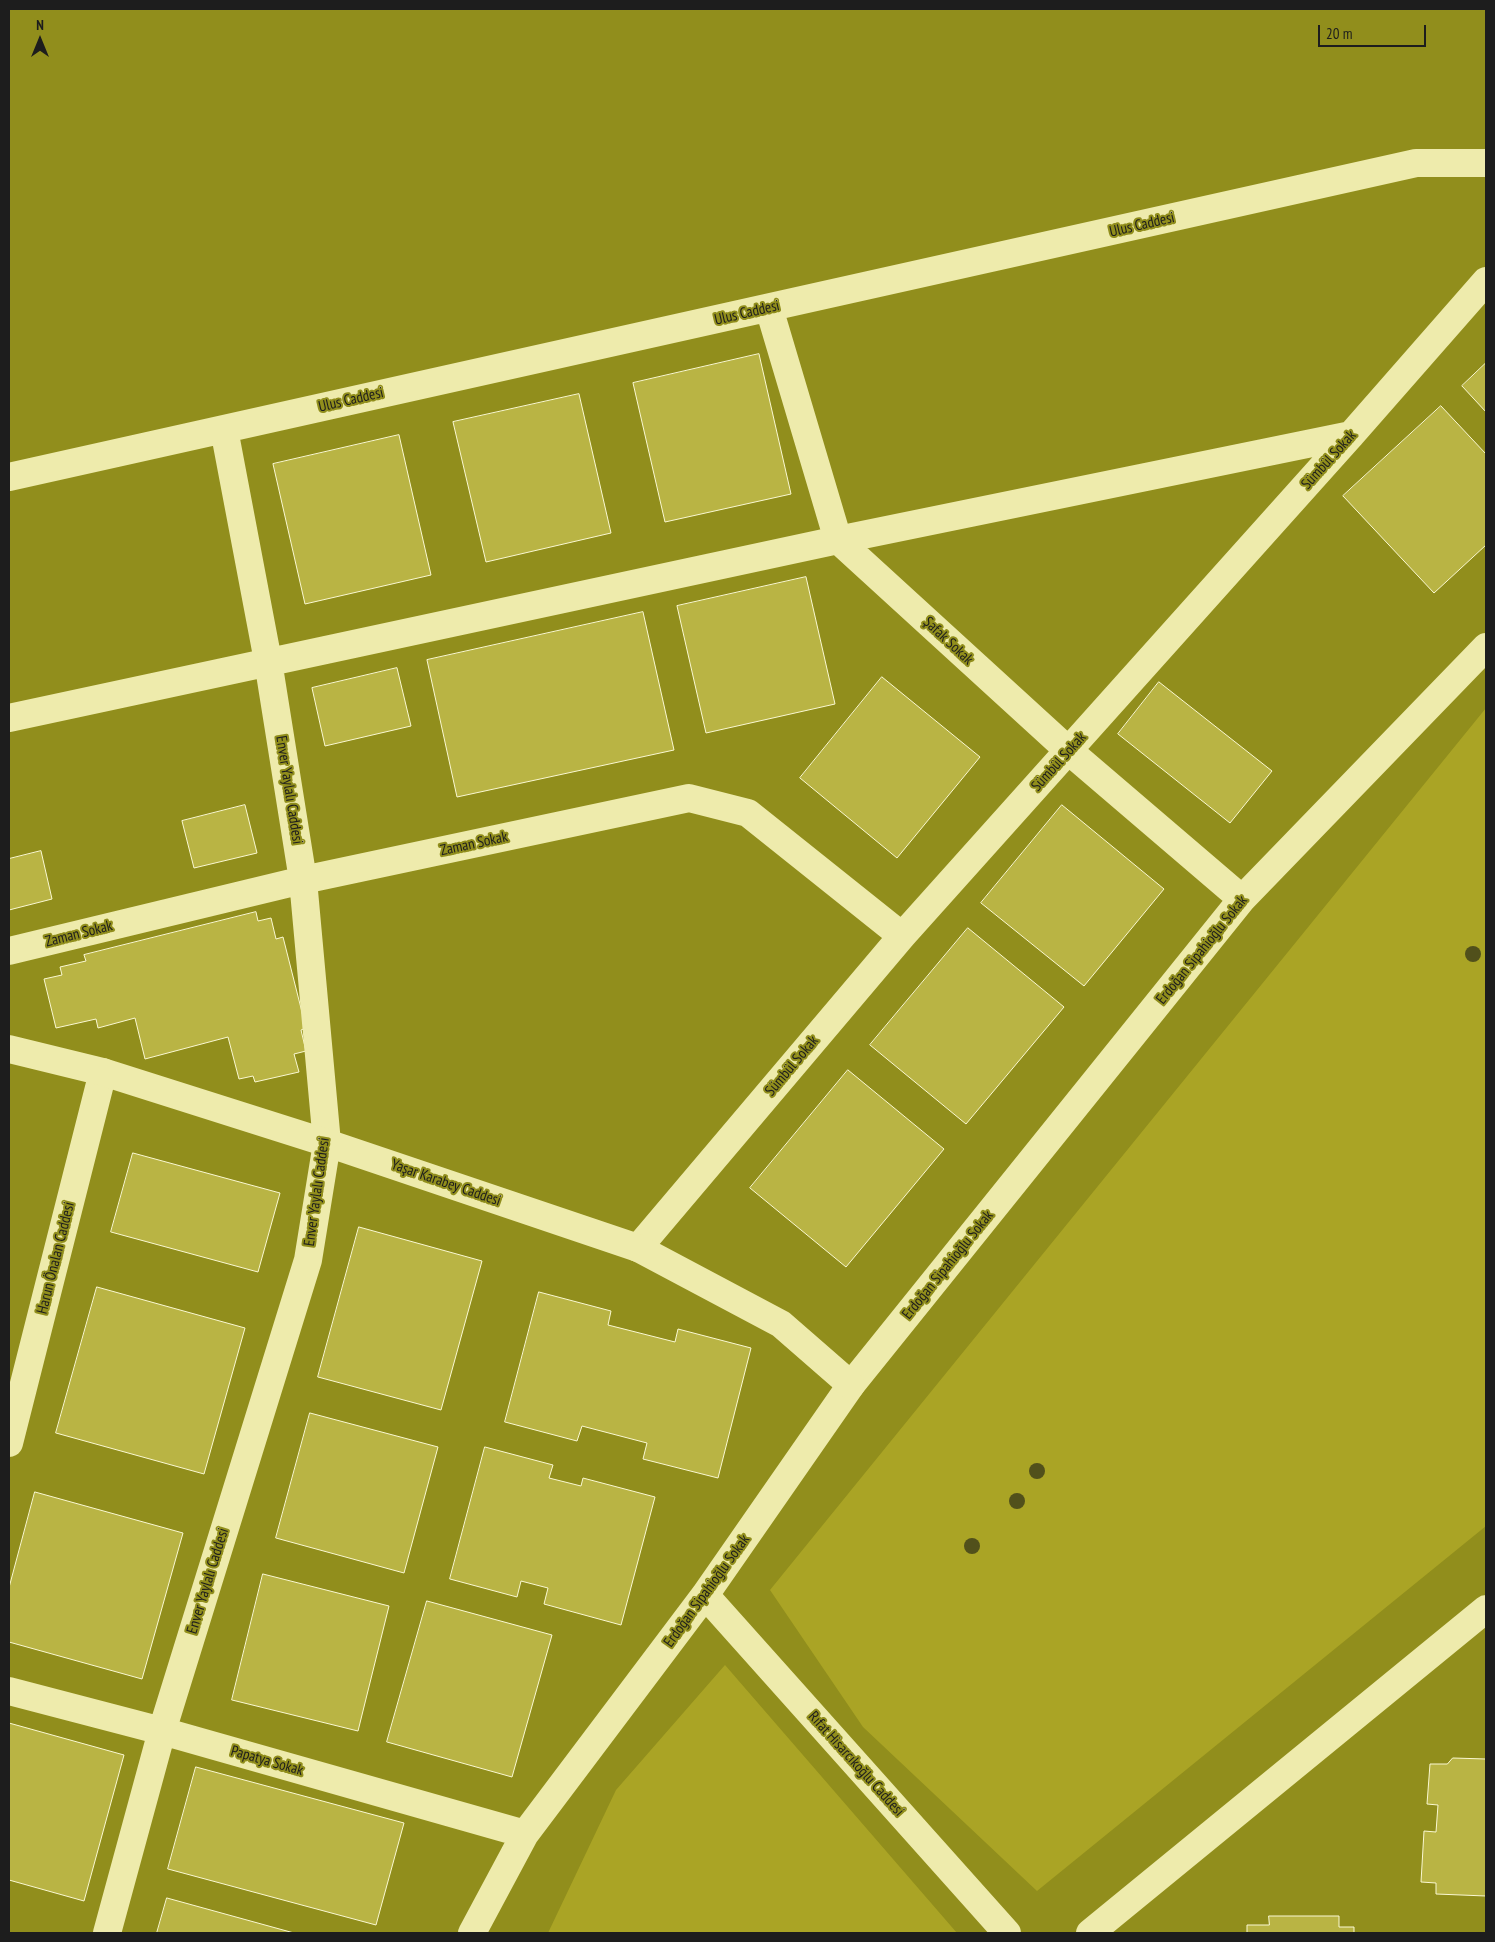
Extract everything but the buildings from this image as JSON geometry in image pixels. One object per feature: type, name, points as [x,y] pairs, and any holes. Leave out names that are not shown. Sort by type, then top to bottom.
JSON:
[{"type":"street","name":"Ulus Caddesi","points":[[9,477],[1416,163],[1486,163]]},
{"type":"street","name":"Sümbül Sokak","points":[[638,1248],[902,936],[1351,435],[1486,281]]},
{"type":"street","points":[[769,308],[838,540]]},
{"type":"street","name":"Enver Yaylalı Caddesi","points":[[107,1933],[162,1731],[308,1260],[327,1143],[303,880],[268,661],[224,429]]},
{"type":"street","points":[[9,718],[838,540],[1351,435]]},
{"type":"street","name":"Şafak Sokak","points":[[838,540],[1068,751],[1242,899]]},
{"type":"street","name":"Erdoğan Sipahioğlu Sokak","points":[[472,1933],[525,1834],[705,1595],[851,1385],[1242,899],[1486,647]]},
{"type":"street","name":"Zaman Sokak","points":[[9,951],[303,880],[689,798],[748,814],[902,936]]},
{"type":"street","name":"Yaşar Karabey Caddesi","points":[[9,1049],[103,1072],[327,1143],[638,1248],[781,1324],[851,1385]]},
{"type":"street","name":"Harun Önalan Caddesi","points":[[9,1443],[103,1072]]},
{"type":"street","name":"Rıfat Hisarcıkoğlu Caddesi","points":[[705,1595],[1008,1933]]},
{"type":"street","points":[[1090,1933],[1486,1610]]},
{"type":"street","name":"Papatya Sokak","points":[[9,1691],[162,1731],[525,1834]]},
{"type":"shaded area","points":[[1486,708],[1486,1526],[1037,1891],[863,1727],[770,1590]]},
{"type":"shaded area","points":[[725,1665],[957,1933],[548,1933],[616,1790]]}]
